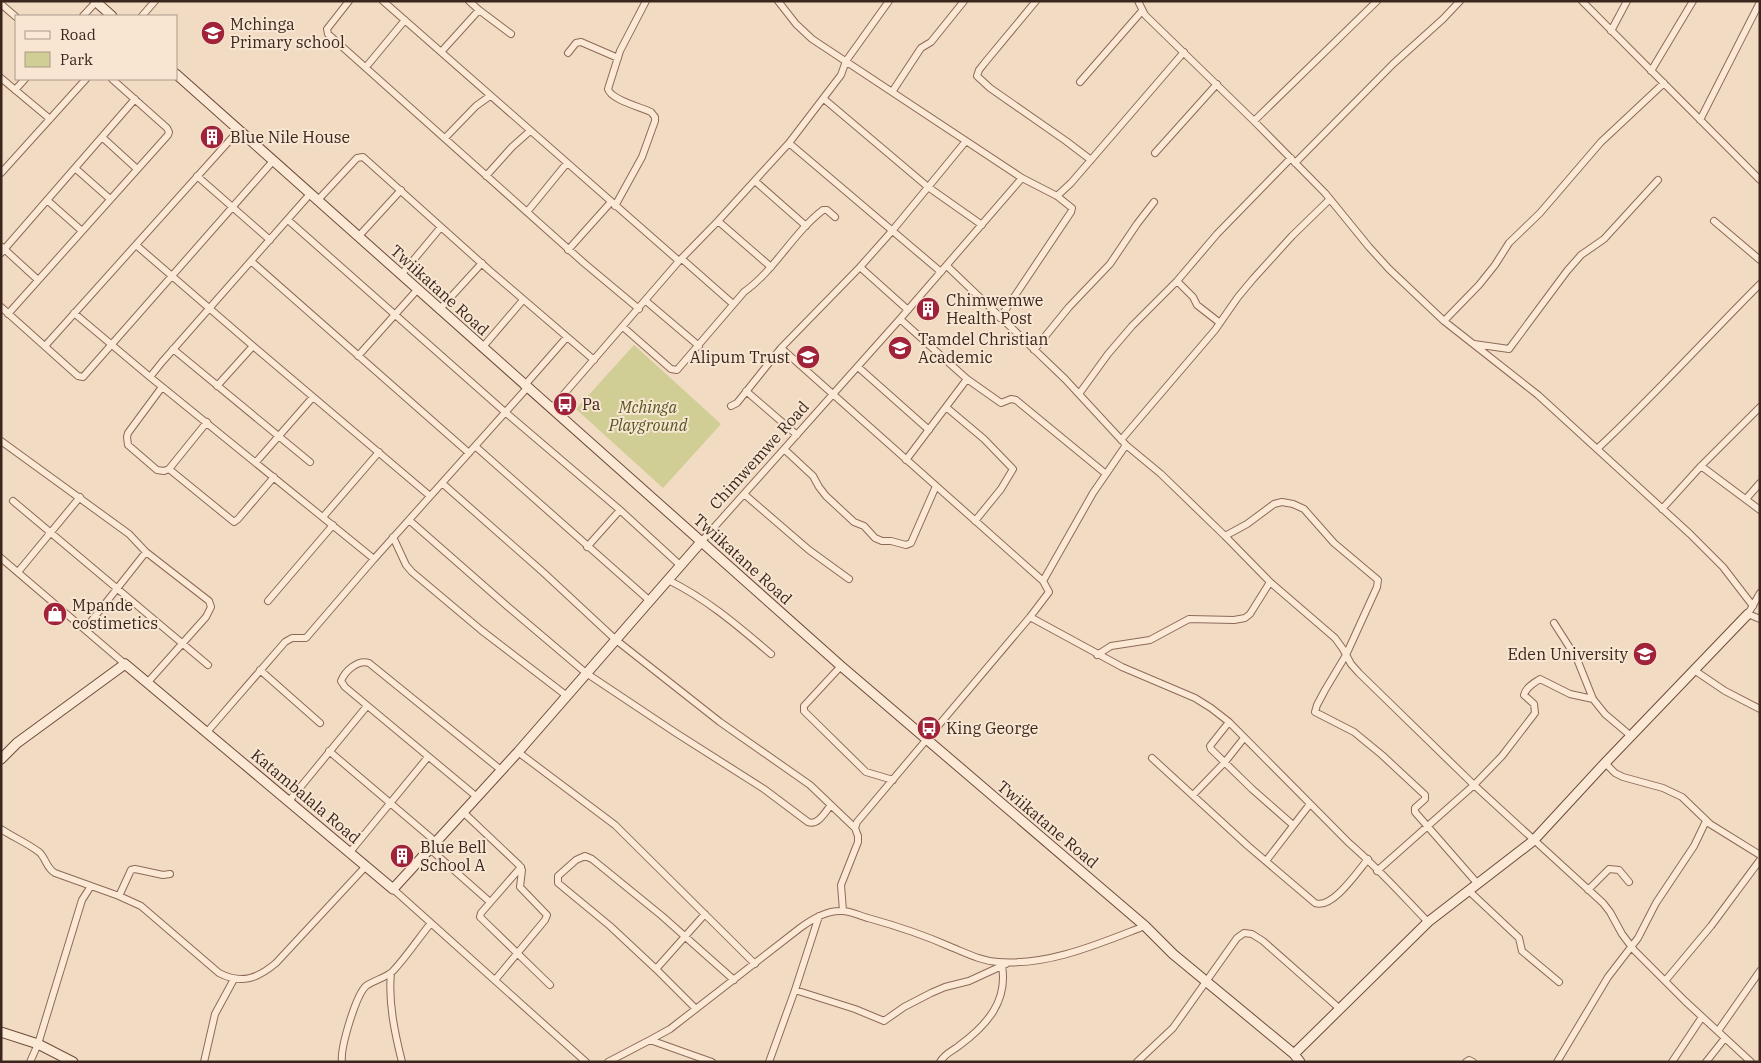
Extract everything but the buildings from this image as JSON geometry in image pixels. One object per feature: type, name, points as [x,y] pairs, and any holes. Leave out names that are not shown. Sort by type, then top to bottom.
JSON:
[{"type":"main road","points":[[95,2],[111,15]]},
{"type":"main road","name":"Twiikatane Road","points":[[178,76],[439,310],[842,666],[1145,926],[1173,954],[1297,1058]]},
{"type":"main road","name":"Chimwemwe Road","points":[[393,889],[518,752],[702,542]]},
{"type":"main road","points":[[1297,1058],[1340,1009],[1428,922],[1533,841],[1750,610]]},
{"type":"main road","points":[[1,759],[17,743],[125,664]]},
{"type":"main road","name":"Katambalala Road","points":[[125,664],[393,889]]},
{"type":"main road","points":[[1,1032],[38,1044],[73,1062]]},
{"type":"street","points":[[143,15],[155,1]]},
{"type":"street","points":[[349,1],[329,26],[327,32],[568,250],[639,309]]},
{"type":"street","points":[[383,1],[613,204],[733,304]]},
{"type":"street","points":[[469,1],[511,34]]},
{"type":"street","points":[[568,250],[613,204],[642,157],[655,117],[651,112],[615,97],[609,92],[608,85],[618,58],[646,1]]},
{"type":"street","points":[[778,1],[804,32],[846,62],[1022,178],[1057,196],[1071,206],[1072,211],[1000,318]]},
{"type":"street","points":[[551,409],[680,260],[789,143],[841,75],[846,62],[889,1]]},
{"type":"street","points":[[892,92],[921,48],[931,42],[964,1]]},
{"type":"street","points":[[1036,1],[982,65],[977,76],[990,88],[1091,160]]},
{"type":"street","points":[[1254,121],[1377,1]]},
{"type":"street","points":[[1079,394],[1123,336],[1177,281],[1217,234],[1460,1]]},
{"type":"street","points":[[1582,1],[1760,180]]},
{"type":"street","points":[[1611,31],[1627,1]]},
{"type":"street","points":[[1651,71],[1692,1]]},
{"type":"street","points":[[84,15],[95,2]]},
{"type":"street","points":[[1139,2],[1142,11],[1330,199],[1374,253],[1444,321],[1538,395],[1662,509],[1723,568],[1750,610],[1760,619]]},
{"type":"street","points":[[1700,120],[1760,2]]},
{"type":"street","points":[[1,4],[15,16]]},
{"type":"street","points":[[441,52],[479,10]]},
{"type":"street","points":[[1080,82],[1142,11]]},
{"type":"street","points":[[366,67],[405,20]]},
{"type":"street","points":[[568,53],[576,43],[581,42],[618,58]]},
{"type":"street","points":[[1057,196],[1091,160],[1184,52]]},
{"type":"street","points":[[1,78],[50,119]]},
{"type":"street","points":[[15,90],[24,80]]},
{"type":"street","points":[[1,173],[85,80]]},
{"type":"street","points":[[8,314],[166,138],[169,132],[167,128],[113,80]]},
{"type":"street","points":[[1444,321],[1479,285],[1495,265],[1509,242],[1520,234],[1540,213],[1601,142],[1664,83]]},
{"type":"street","points":[[1155,152],[1217,84]]},
{"type":"street","points":[[444,138],[476,106],[490,96]]},
{"type":"street","points":[[38,280],[2,250],[135,99]]},
{"type":"street","points":[[824,99],[928,187],[982,225]]},
{"type":"street","points":[[45,346],[239,130]]},
{"type":"street","points":[[486,176],[512,147],[530,131]]},
{"type":"street","points":[[102,137],[137,169]]},
{"type":"street","points":[[731,406],[737,403],[782,348],[860,267],[966,141]]},
{"type":"street","points":[[789,143],[941,272]]},
{"type":"street","points":[[150,377],[288,220],[361,156],[523,300],[594,360]]},
{"type":"street","points":[[1,307],[80,377],[85,375],[273,161]]},
{"type":"street","points":[[527,212],[567,164]]},
{"type":"street","points":[[75,168],[110,199]]},
{"type":"street","points":[[197,176],[270,240]]},
{"type":"street","name":"Chimwemwe Road","points":[[702,542],[947,266],[1022,178]]},
{"type":"street","points":[[1473,344],[1509,349],[1571,266],[1604,239],[1658,180]]},
{"type":"street","points":[[755,181],[806,226]]},
{"type":"street","points":[[358,237],[401,190]]},
{"type":"street","points":[[1043,581],[1124,442],[1253,279],[1292,236],[1330,199]]},
{"type":"street","points":[[47,200],[82,231]]},
{"type":"street","points":[[1034,350],[1075,301],[1110,264],[1130,232],[1154,202]]},
{"type":"street","points":[[623,327],[673,371],[679,369],[733,304],[744,292],[756,284],[806,226],[823,210],[827,210],[835,217]]},
{"type":"street","points":[[288,220],[505,412],[620,510],[681,566]]},
{"type":"street","points":[[718,221],[771,267]]},
{"type":"street","points":[[1714,221],[1760,260]]},
{"type":"street","points":[[401,275],[441,227]]},
{"type":"street","points":[[136,245],[171,277],[430,496]]},
{"type":"street","points":[[251,261],[469,453]]},
{"type":"street","points":[[439,310],[482,263]]},
{"type":"street","points":[[947,266],[1079,394],[1124,442],[1161,474],[1270,582],[1329,632],[1359,673],[1533,841],[1588,890],[1610,912],[1631,946],[1702,1017],[1751,1062]]},
{"type":"street","points":[[860,267],[908,310]]},
{"type":"street","points":[[1177,281],[1193,297],[1197,305],[1220,323]]},
{"type":"street","points":[[1597,449],[1644,406],[1711,333],[1760,284]]},
{"type":"street","points":[[358,356],[417,290]]},
{"type":"street","points":[[482,348],[523,300]]},
{"type":"street","points":[[646,301],[699,346]]},
{"type":"street","points":[[74,313],[374,559]]},
{"type":"street","points":[[900,319],[967,379],[1001,403],[1011,399],[1016,400],[1106,474]]},
{"type":"street","points":[[207,732],[288,639],[306,638],[309,635],[393,537],[505,412],[567,337]]},
{"type":"street","points":[[218,386],[253,346]]},
{"type":"street","points":[[782,348],[1043,581],[1049,592],[857,822],[855,828]]},
{"type":"street","points":[[173,349],[310,462]]},
{"type":"street","points":[[858,367],[929,430]]},
{"type":"street","points":[[906,460],[967,379]]},
{"type":"street","points":[[162,386],[131,428],[127,437],[128,445],[157,470],[160,472],[169,469],[207,422]]},
{"type":"street","points":[[746,391],[797,435]]},
{"type":"street","points":[[256,462],[313,397]]},
{"type":"street","points":[[946,407],[1013,468],[1012,473],[1001,489],[975,521]]},
{"type":"street","points":[[1662,509],[1701,466],[1760,407]]},
{"type":"street","points":[[1,440],[129,534],[146,552],[211,604],[208,613],[148,682]]},
{"type":"street","points":[[475,446],[650,601]]},
{"type":"street","points":[[784,450],[814,476],[826,496],[854,522],[864,526],[875,538],[882,541],[892,541],[906,545],[911,543],[936,486]]},
{"type":"street","points":[[323,517],[379,452]]},
{"type":"street","points":[[1701,466],[1760,510]]},
{"type":"street","points":[[169,469],[234,522],[274,477]]},
{"type":"street","points":[[442,483],[544,573],[616,640],[720,722],[799,776],[855,828],[858,842],[841,885],[843,911]]},
{"type":"street","points":[[1746,500],[1760,483]]},
{"type":"street","points":[[744,494],[808,550],[849,579]]},
{"type":"street","points":[[18,572],[80,497]]},
{"type":"street","points":[[13,501],[208,665]]},
{"type":"street","points":[[1225,536],[1247,524],[1274,504],[1282,502],[1293,504],[1304,509],[1334,543],[1377,578],[1379,582],[1378,587],[1346,655],[1324,690],[1315,712],[1354,732],[1424,794],[1425,799],[1414,810],[1477,883]]},
{"type":"street","points":[[587,547],[620,510]]},
{"type":"street","points":[[409,520],[586,673],[764,789],[811,824],[816,822],[831,805]]},
{"type":"street","points":[[268,601],[333,525]]},
{"type":"street","points":[[393,537],[406,566],[412,572],[481,630],[567,696]]},
{"type":"street","points":[[85,629],[146,552]]},
{"type":"street","name":"Katambalala Road","points":[[1,558],[125,664]]},
{"type":"street","points":[[668,580],[696,594],[723,613],[771,654]]},
{"type":"street","points":[[1097,655],[1111,646],[1150,640],[1189,619],[1234,620],[1245,618],[1250,614],[1270,582]]},
{"type":"street","points":[[1750,610],[1760,594]]},
{"type":"street","points":[[1030,617],[1097,655],[1195,698],[1211,708],[1229,722],[1310,804],[1368,859],[1428,922]]},
{"type":"street","points":[[1554,622],[1576,659],[1592,699],[1605,714],[1631,736]]},
{"type":"street","points":[[477,797],[345,687],[341,681],[344,676],[361,662],[372,665],[501,770]]},
{"type":"street","points":[[842,666],[804,706],[804,711],[866,772],[893,780]]},
{"type":"street","points":[[260,670],[320,723]]},
{"type":"street","points":[[1694,670],[1725,691],[1760,709]]},
{"type":"street","points":[[1377,870],[1474,784],[1502,756],[1535,713],[1534,704],[1524,695],[1525,691],[1534,683],[1540,679],[1570,694],[1592,699]]},
{"type":"street","points":[[289,801],[367,706]]},
{"type":"street","points":[[1229,722],[1210,747],[1293,825]]},
{"type":"street","points":[[1192,795],[1225,762],[1244,738]]},
{"type":"street","points":[[329,752],[390,803],[490,902]]},
{"type":"street","points":[[518,752],[615,825],[755,964]]},
{"type":"street","points":[[350,852],[428,757]]},
{"type":"street","points":[[1152,758],[1310,900],[1321,905],[1328,902],[1368,859]]},
{"type":"street","points":[[1605,763],[1615,773],[1623,777],[1663,788],[1682,797],[1706,821],[1760,855]]},
{"type":"street","points":[[1266,861],[1310,804]]},
{"type":"street","points":[[463,812],[521,867],[520,887],[546,913],[547,917],[494,980]]},
{"type":"street","points":[[1557,1062],[1608,977],[1638,938],[1656,903],[1694,846],[1706,821]]},
{"type":"street","points":[[1,829],[41,854],[51,870],[119,896],[148,910],[219,973],[239,980],[260,974],[276,963],[366,866]]},
{"type":"street","points":[[696,1009],[610,926],[561,886],[557,881],[558,876],[580,857],[588,856],[662,916],[734,980]]},
{"type":"street","points":[[1665,981],[1711,926],[1760,860]]},
{"type":"street","points":[[521,867],[480,914],[480,917],[550,985]]},
{"type":"street","points":[[119,896],[131,870],[135,869],[163,875],[170,874]]},
{"type":"street","points":[[1588,890],[1609,869],[1619,870],[1629,882]]},
{"type":"street","points":[[30,1062],[38,1044],[82,900],[91,886]]},
{"type":"street","name":"Katambalala Road","points":[[393,889],[586,1062]]},
{"type":"street","points":[[1469,890],[1519,938],[1522,951],[1559,982]]},
{"type":"street","points":[[608,1062],[650,1040],[696,1009],[800,928],[819,916],[843,911],[913,932],[988,961],[1010,962],[1076,952],[1145,926]]},
{"type":"street","points":[[656,969],[705,914]]},
{"type":"street","points":[[768,1062],[795,990],[819,916]]},
{"type":"street","points":[[342,1062],[342,1051],[360,995],[366,986],[391,973],[431,923]]},
{"type":"street","points":[[1137,1062],[1173,1028],[1237,938],[1244,933],[1263,941],[1340,1009]]},
{"type":"street","points":[[795,990],[855,1009],[884,1021],[904,1007],[931,993],[945,987],[969,981],[1010,962]]},
{"type":"street","points":[[940,1062],[944,1054],[952,1051],[967,1040],[987,1020],[998,1004],[1002,986],[1002,966]]},
{"type":"street","points":[[1718,1031],[1760,971]]},
{"type":"street","points":[[391,973],[390,984],[394,1026],[402,1062]]},
{"type":"street","points":[[204,1062],[215,1014],[234,979]]},
{"type":"street","points":[[1672,1062],[1702,1017]]},
{"type":"street","points":[[1706,1062],[1725,1038]]},
{"type":"street","points":[[650,1040],[712,1062]]},
{"type":"street","points":[[1466,1062],[1469,1060],[1473,1062]]},
{"type":"green space","name":"Mchinga Playground","points":[[634,345],[721,424],[663,488],[576,409]]},
{"type":"place","name":"Mchinga Primary school","points":[[213,33]]},
{"type":"place","name":"Blue Nile House","points":[[212,137]]},
{"type":"place","name":"Chimwemwe Health Post","points":[[928,309]]},
{"type":"place","name":"Tamdel Christian Academic","points":[[900,348]]},
{"type":"place","name":"Alipum Trust","points":[[808,357]]},
{"type":"place","name":"Pa","points":[[565,404]]},
{"type":"place","name":"Mpande costimetics","points":[[55,614]]},
{"type":"place","name":"Eden University","points":[[1645,654]]},
{"type":"place","name":"King George","points":[[929,728]]},
{"type":"place","name":"Blue Bell School A","points":[[402,856]]}]
